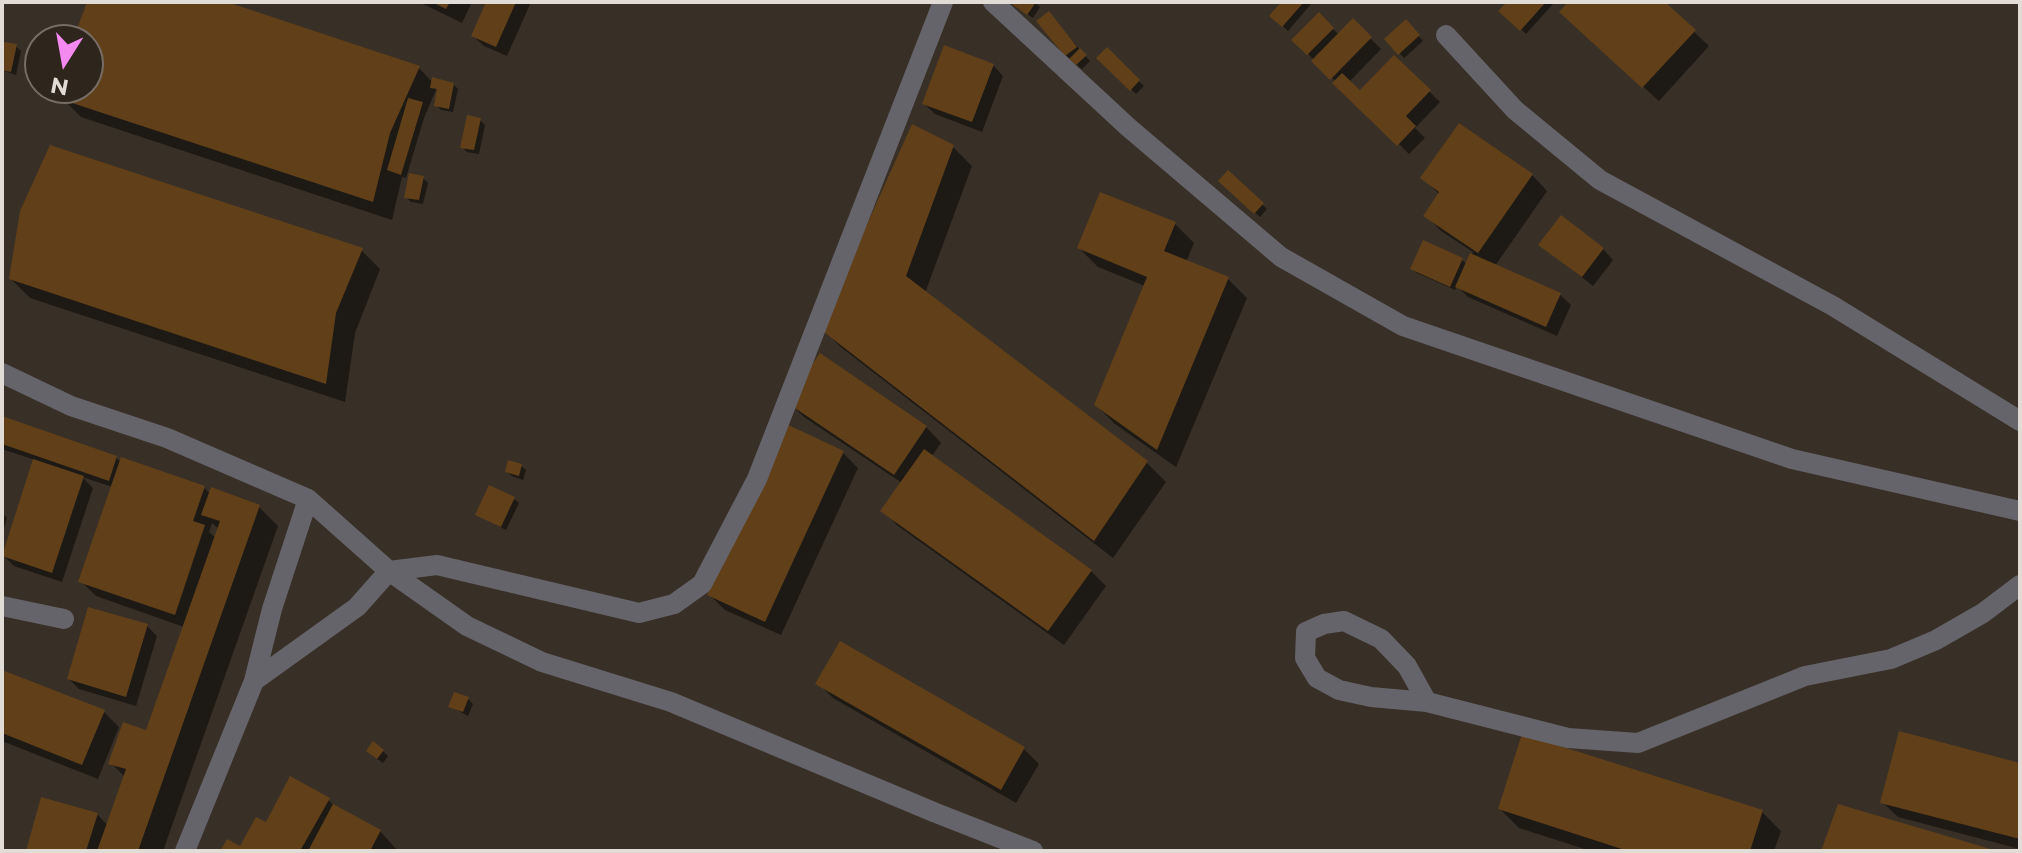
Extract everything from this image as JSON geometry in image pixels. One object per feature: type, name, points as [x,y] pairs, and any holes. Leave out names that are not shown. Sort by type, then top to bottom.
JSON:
[{"type":"street","points":[[254,681],[357,607],[389,571],[437,565],[639,613],[674,604],[702,584],[757,479],[943,2]]},
{"type":"street","points":[[993,2],[1128,127],[1281,257],[1403,326],[1792,459],[2020,511]]},
{"type":"street","points":[[1446,35],[1515,110],[1600,180],[1833,306],[2020,421]]},
{"type":"street","points":[[2,373],[71,406],[167,438],[308,499],[389,571],[467,626],[542,662],[671,702],[1033,851]]},
{"type":"street","points":[[185,851],[254,681],[272,609],[308,499]]},
{"type":"street","points":[[1427,702],[1407,666],[1381,639],[1344,621],[1324,624],[1306,632],[1305,658],[1317,678],[1339,690],[1371,697],[1427,702],[1568,738],[1638,743],[1805,676],[1902,655],[1960,627],[2020,585]]},
{"type":"street","points":[[3,610],[64,619]]},
{"type":"building","points":[[87,2],[227,2],[420,66],[390,133],[373,202],[75,104],[104,104],[104,24],[79,24]]},
{"type":"building","points":[[432,2],[450,2],[446,9]]},
{"type":"building","points":[[486,2],[516,2],[496,47],[471,36]]},
{"type":"building","points":[[1009,2],[1036,2],[1027,15]]},
{"type":"building","points":[[1281,2],[1304,2],[1282,27],[1269,16]]},
{"type":"building","points":[[1507,2],[1546,2],[1520,31],[1498,11]]},
{"type":"building","points":[[1568,2],[1665,2],[1696,30],[1642,88],[1559,12]]},
{"type":"building","points":[[1049,11],[1077,47],[1065,56],[1036,21]]},
{"type":"building","points":[[1319,12],[1334,28],[1307,55],[1291,40]]},
{"type":"building","points":[[1353,18],[1372,37],[1330,80],[1311,61]]},
{"type":"building","points":[[1406,19],[1420,35],[1398,55],[1384,39]]},
{"type":"building","points":[[4,42],[17,44],[11,72],[2,70]]},
{"type":"building","points":[[944,45],[994,64],[972,122],[922,104]]},
{"type":"building","points":[[1107,47],[1140,80],[1130,91],[1096,58]]},
{"type":"building","points":[[1080,48],[1087,55],[1076,65],[1069,59]]},
{"type":"building","points":[[1394,55],[1431,90],[1406,116],[1416,126],[1397,146],[1332,83],[1342,73],[1360,90]]},
{"type":"building","points":[[432,77],[454,83],[449,109],[434,106],[437,89],[430,88]]},
{"type":"building","points":[[408,98],[423,102],[401,175],[387,170]]},
{"type":"building","points":[[467,115],[481,118],[474,150],[460,148]]},
{"type":"building","points":[[1459,123],[1533,174],[1478,253],[1423,216],[1439,192],[1420,178]]},
{"type":"building","points":[[912,124],[954,145],[906,276],[1148,461],[1094,541],[820,329]]},
{"type":"building","points":[[50,145],[363,248],[336,313],[326,384],[9,279],[20,211]]},
{"type":"building","points":[[1228,170],[1264,203],[1254,214],[1218,181]]},
{"type":"building","points":[[409,173],[424,176],[419,200],[404,198]]},
{"type":"building","points":[[1100,192],[1176,222],[1164,251],[1229,277],[1157,450],[1094,405],[1147,277],[1077,248]]},
{"type":"building","points":[[1561,215],[1604,248],[1582,277],[1538,245]]},
{"type":"building","points":[[1423,240],[1463,258],[1450,287],[1410,269]]},
{"type":"building","points":[[1470,253],[1561,293],[1546,327],[1455,287]]},
{"type":"building","points":[[820,353],[927,426],[894,475],[786,402]]},
{"type":"building","points":[[2,416],[117,456],[109,481],[2,444]]},
{"type":"building","points":[[786,424],[844,451],[765,622],[707,595]]},
{"type":"building","points":[[924,449],[1092,570],[1048,631],[880,511]]},
{"type":"building","points":[[121,457],[205,486],[193,521],[205,525],[175,615],[78,582]]},
{"type":"building","points":[[33,459],[84,476],[52,573],[2,556]]},
{"type":"building","points":[[508,460],[522,464],[519,476],[505,472]]},
{"type":"building","points":[[489,485],[515,497],[501,527],[475,515]]},
{"type":"building","points":[[211,487],[260,505],[138,851],[97,851],[126,769],[108,764],[123,722],[146,730],[220,521],[201,515]]},
{"type":"building","points":[[88,607],[148,624],[126,697],[67,679]]},
{"type":"building","points":[[840,641],[1025,747],[1001,790],[815,684]]},
{"type":"building","points":[[2,670],[105,710],[82,765],[2,733]]},
{"type":"building","points":[[454,692],[469,697],[463,712],[448,707]]},
{"type":"building","points":[[1899,731],[2020,763],[2020,839],[1880,803]]},
{"type":"building","points":[[1522,734],[1763,810],[1750,851],[1628,851],[1498,809]]},
{"type":"building","points":[[373,741],[384,750],[377,759],[366,751]]},
{"type":"building","points":[[290,776],[330,798],[300,851],[220,851],[227,839],[240,846],[256,817],[266,822]]},
{"type":"building","points":[[41,797],[98,813],[86,851],[26,851]]},
{"type":"building","points":[[333,804],[381,830],[370,851],[308,851]]},
{"type":"building","points":[[1838,804],[1994,850],[1994,851],[1821,851]]}]
